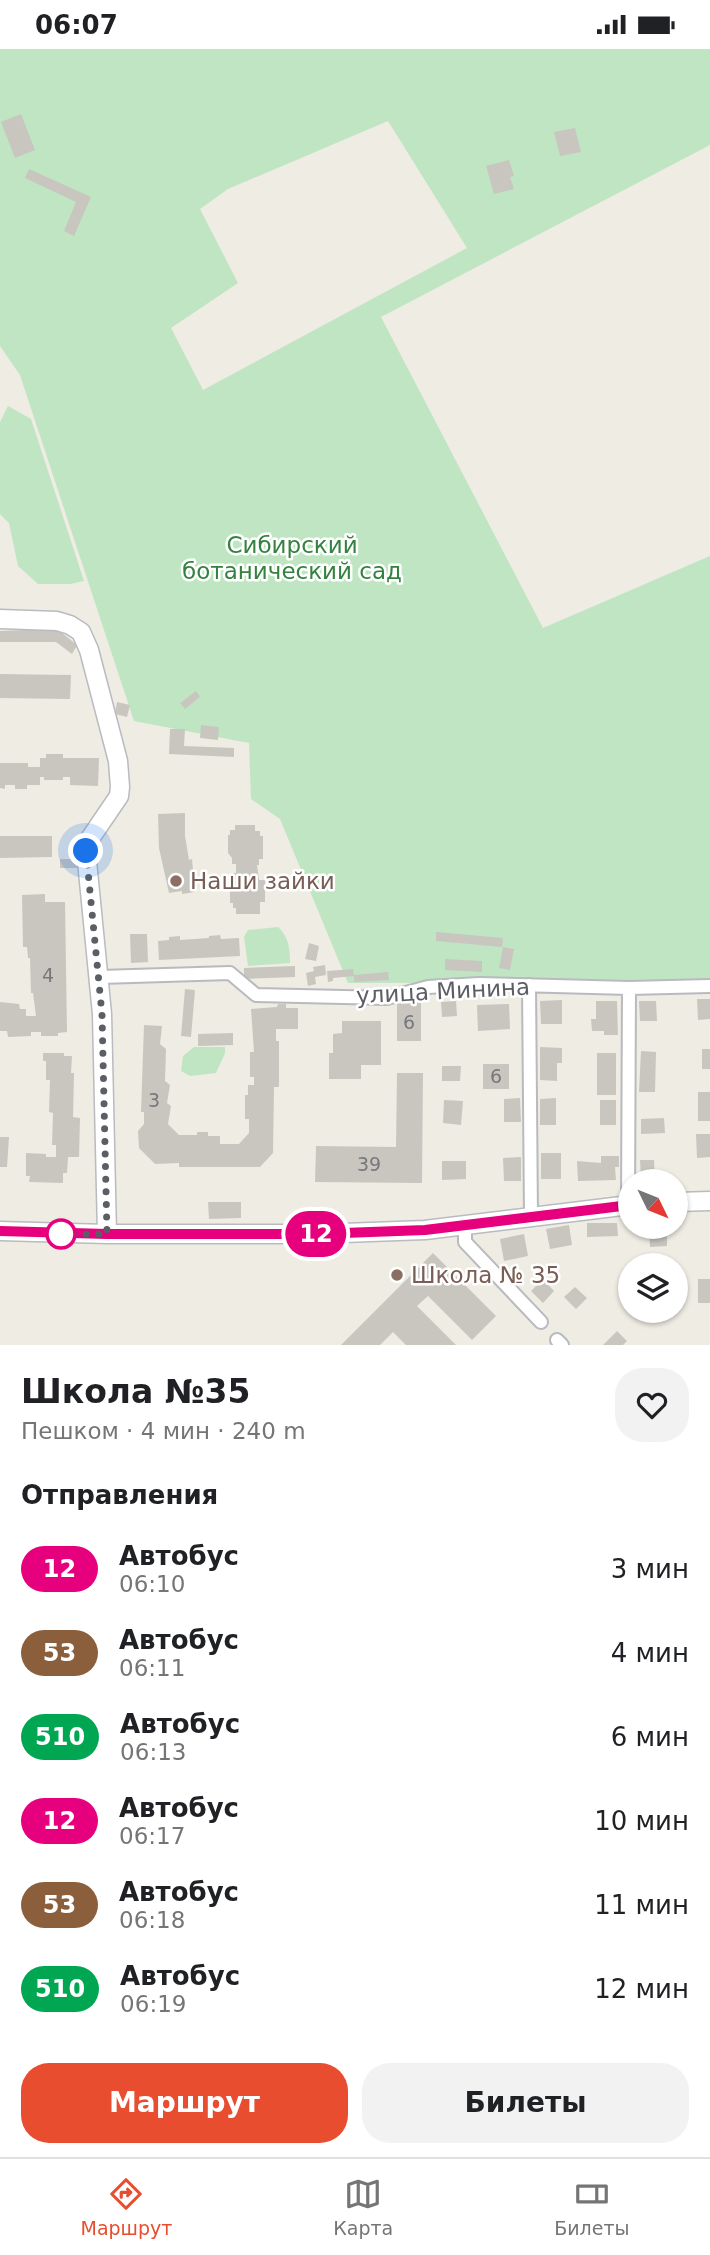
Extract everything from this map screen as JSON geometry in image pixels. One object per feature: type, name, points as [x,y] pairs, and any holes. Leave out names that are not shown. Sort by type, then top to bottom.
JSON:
[{"type":"street","points":[[0,619],[57,621],[81,632],[94,666],[118,761],[119,796],[87,843],[86,851],[100,977],[107,1234]]},
{"type":"street","name":"улица Минина","points":[[100,977],[230,973],[256,995],[387,998],[428,987],[710,986]]},
{"type":"street","points":[[529,985],[531,1216]]},
{"type":"street","points":[[629,988],[629,1169]]},
{"type":"street","points":[[688,1202],[710,1201]]},
{"type":"street","points":[[0,1231],[316,1234],[425,1230],[618,1206]]},
{"type":"street","points":[[465,1225],[465,1242],[541,1322]]},
{"type":"green space","name":"Сибирский ботанический сад","points":[[0,49],[710,49],[710,145],[381,317],[543,628],[710,556],[710,982],[348,983],[280,819],[251,799],[249,743],[134,721],[20,375],[0,346]],"holes":[[[388,121],[467,248],[203,390],[171,328],[238,283],[200,209],[228,189]]]},
{"type":"green space","points":[[8,406],[31,419],[84,581],[38,584],[18,566],[9,523],[0,514],[0,422]]},
{"type":"green space","points":[[278,927],[288,943],[290,963],[248,966],[244,937],[248,930]]},
{"type":"green space","points":[[194,1047],[225,1047],[216,1073],[190,1076],[181,1071],[183,1056]]},
{"type":"building","points":[[21,114],[35,150],[15,158],[1,122]]},
{"type":"building","points":[[575,128],[581,152],[560,156],[554,132]]},
{"type":"building","points":[[509,160],[514,176],[510,177],[514,189],[494,194],[486,166]]},
{"type":"building","points":[[29,169],[91,197],[74,236],[64,231],[76,202],[25,178]]},
{"type":"building","points":[[49,629],[62,633],[77,645],[72,654],[56,642],[0,642],[0,631]]},
{"type":"building","points":[[0,674],[71,675],[70,699],[0,698]]},
{"type":"building","points":[[196,691],[200,697],[185,709],[180,703]]},
{"type":"building","points":[[117,702],[130,705],[127,717],[115,714]]},
{"type":"building","points":[[201,725],[219,727],[218,740],[200,738]]},
{"type":"building","points":[[170,729],[185,729],[184,746],[234,748],[234,757],[169,754]]},
{"type":"building","points":[[46,754],[63,754],[63,758],[99,758],[98,786],[70,785],[70,777],[63,777],[63,780],[44,780],[44,777],[40,777],[40,785],[27,785],[27,789],[15,789],[15,785],[0,788],[0,763],[28,763],[28,767],[40,767],[40,758],[46,758]]},
{"type":"building","points":[[185,813],[185,836],[189,860],[192,859],[195,892],[169,893],[159,848],[158,814]]},
{"type":"building","points":[[235,825],[255,825],[255,831],[260,831],[260,836],[263,836],[263,859],[259,859],[257,865],[259,880],[265,880],[265,902],[260,902],[260,914],[236,914],[236,908],[230,903],[230,879],[233,879],[233,873],[236,873],[236,864],[232,864],[228,853],[228,835],[230,830],[235,830]]},
{"type":"building","points":[[0,836],[52,836],[52,857],[0,858]]},
{"type":"building","points":[[60,859],[77,859],[77,868],[60,868]]},
{"type":"building","points":[[45,894],[45,902],[65,902],[67,1032],[58,1033],[58,1036],[41,1036],[41,1032],[31,1032],[31,1036],[8,1037],[7,1031],[0,1031],[0,1002],[19,1004],[20,1009],[26,1009],[26,1016],[36,1016],[31,993],[30,958],[27,947],[23,947],[22,895]]},
{"type":"building","points":[[436,932],[503,938],[502,947],[436,941]]},
{"type":"building","points":[[130,934],[147,934],[148,962],[131,963]]},
{"type":"building","points":[[220,935],[221,939],[239,938],[240,956],[159,960],[158,941],[169,940],[169,937],[180,936],[180,940]]},
{"type":"building","points":[[309,943],[319,946],[316,961],[305,959]]},
{"type":"building","points":[[503,947],[514,949],[510,970],[499,968]]},
{"type":"building","points":[[445,959],[482,961],[482,972],[445,970]]},
{"type":"building","points":[[325,965],[326,975],[315,977],[316,984],[308,986],[306,973],[314,971],[313,967]]},
{"type":"building","points":[[295,966],[295,977],[244,979],[244,968]]},
{"type":"building","points":[[353,969],[354,975],[388,972],[389,980],[354,982],[354,976],[333,978],[333,981],[328,982],[327,971]]},
{"type":"building","points":[[185,989],[195,990],[191,1037],[181,1036]]},
{"type":"building","points":[[697,999],[710,999],[710,1019],[698,1020]]},
{"type":"building","points":[[562,1000],[562,1024],[541,1024],[540,1001]]},
{"type":"building","points":[[456,1001],[457,1016],[442,1017],[441,1002]]},
{"type":"building","points":[[596,1001],[617,1001],[618,1035],[604,1035],[604,1031],[592,1031],[591,1019],[596,1019]]},
{"type":"building","points":[[639,1001],[656,1001],[657,1021],[640,1021]]},
{"type":"building","points":[[397,1002],[421,1002],[421,1041],[397,1041]]},
{"type":"building","points":[[278,1004],[286,1004],[286,1008],[298,1008],[298,1029],[276,1029],[276,1041],[279,1041],[279,1087],[274,1087],[273,1153],[260,1167],[179,1167],[179,1163],[155,1164],[139,1148],[138,1131],[144,1124],[144,1112],[141,1112],[144,1025],[162,1026],[160,1044],[166,1049],[165,1081],[170,1085],[168,1124],[179,1135],[208,1132],[208,1136],[220,1136],[220,1144],[239,1144],[249,1133],[249,1119],[245,1119],[245,1095],[248,1095],[248,1085],[254,1085],[254,1077],[250,1077],[250,1052],[254,1052],[251,1009],[277,1007]]},
{"type":"building","points":[[509,1004],[510,1029],[478,1031],[477,1005]]},
{"type":"building","points":[[342,1021],[381,1021],[381,1065],[361,1065],[361,1079],[329,1079],[329,1053],[333,1053],[333,1034],[342,1033]]},
{"type":"building","points":[[233,1033],[233,1045],[198,1046],[198,1034]]},
{"type":"building","points":[[540,1047],[562,1048],[562,1063],[557,1063],[557,1081],[540,1080]]},
{"type":"building","points":[[702,1049],[710,1049],[710,1069],[702,1069]]},
{"type":"building","points":[[641,1051],[656,1052],[655,1092],[639,1092]]},
{"type":"building","points":[[43,1053],[64,1053],[64,1056],[72,1056],[73,1117],[80,1118],[79,1157],[68,1157],[63,1183],[29,1182],[30,1176],[26,1176],[26,1153],[56,1157],[56,1145],[52,1145],[53,1113],[49,1112],[50,1080],[46,1080]]},
{"type":"building","points":[[597,1053],[616,1053],[616,1095],[597,1095]]},
{"type":"building","points":[[483,1064],[509,1064],[509,1089],[483,1089]]},
{"type":"building","points":[[442,1066],[461,1066],[460,1081],[442,1081]]},
{"type":"building","points":[[397,1073],[423,1073],[422,1183],[315,1182],[316,1146],[396,1147]]},
{"type":"building","points":[[698,1092],[710,1092],[710,1121],[698,1121]]},
{"type":"building","points":[[520,1098],[521,1122],[504,1122],[504,1099]]},
{"type":"building","points":[[556,1098],[556,1125],[540,1125],[540,1099]]},
{"type":"building","points":[[444,1100],[463,1101],[461,1125],[443,1123]]},
{"type":"building","points":[[600,1100],[616,1100],[616,1125],[600,1125]]},
{"type":"building","points":[[664,1118],[665,1133],[641,1134],[641,1119]]},
{"type":"building","points":[[696,1134],[710,1134],[710,1157],[697,1158]]},
{"type":"building","points":[[0,1137],[9,1137],[7,1167],[0,1167]]},
{"type":"building","points":[[541,1153],[561,1153],[561,1179],[541,1179]]},
{"type":"building","points":[[601,1156],[619,1156],[619,1167],[615,1167],[616,1180],[578,1181],[577,1161],[601,1163]]},
{"type":"building","points":[[521,1157],[521,1181],[504,1181],[503,1158]]},
{"type":"building","points":[[640,1160],[654,1160],[654,1169],[640,1169]]},
{"type":"building","points":[[442,1161],[466,1161],[466,1179],[442,1180]]},
{"type":"building","points":[[208,1202],[241,1202],[241,1218],[209,1219]]},
{"type":"building","points":[[587,1223],[617,1223],[618,1236],[587,1237]]},
{"type":"building","points":[[569,1225],[572,1245],[550,1249],[546,1229]]},
{"type":"building","points":[[524,1234],[528,1256],[504,1261],[500,1239]]},
{"type":"building","points":[[650,1239],[667,1239],[667,1246],[650,1247]]},
{"type":"building","points":[[433,1253],[496,1316],[472,1340],[428,1296],[417,1306],[456,1345],[406,1345],[393,1332],[380,1345],[341,1345]]},
{"type":"building","points":[[543,1279],[554,1291],[543,1303],[531,1291]]},
{"type":"building","points":[[698,1279],[710,1279],[710,1303],[698,1303]]},
{"type":"building","points":[[575,1287],[587,1298],[576,1309],[564,1297]]},
{"type":"building","points":[[617,1331],[627,1341],[623,1345],[603,1345]]},
{"type":"bus line","name":"12","points":[[0,1231],[316,1234],[425,1230],[618,1206]]},
{"type":"place","name":"Наши зайки","points":[[176,881]]},
{"type":"place","name":"Школа № 35","points":[[397,1275]]},
{"type":"route","points":[[61,1234],[107,1234],[100,977],[86,851]]}]
